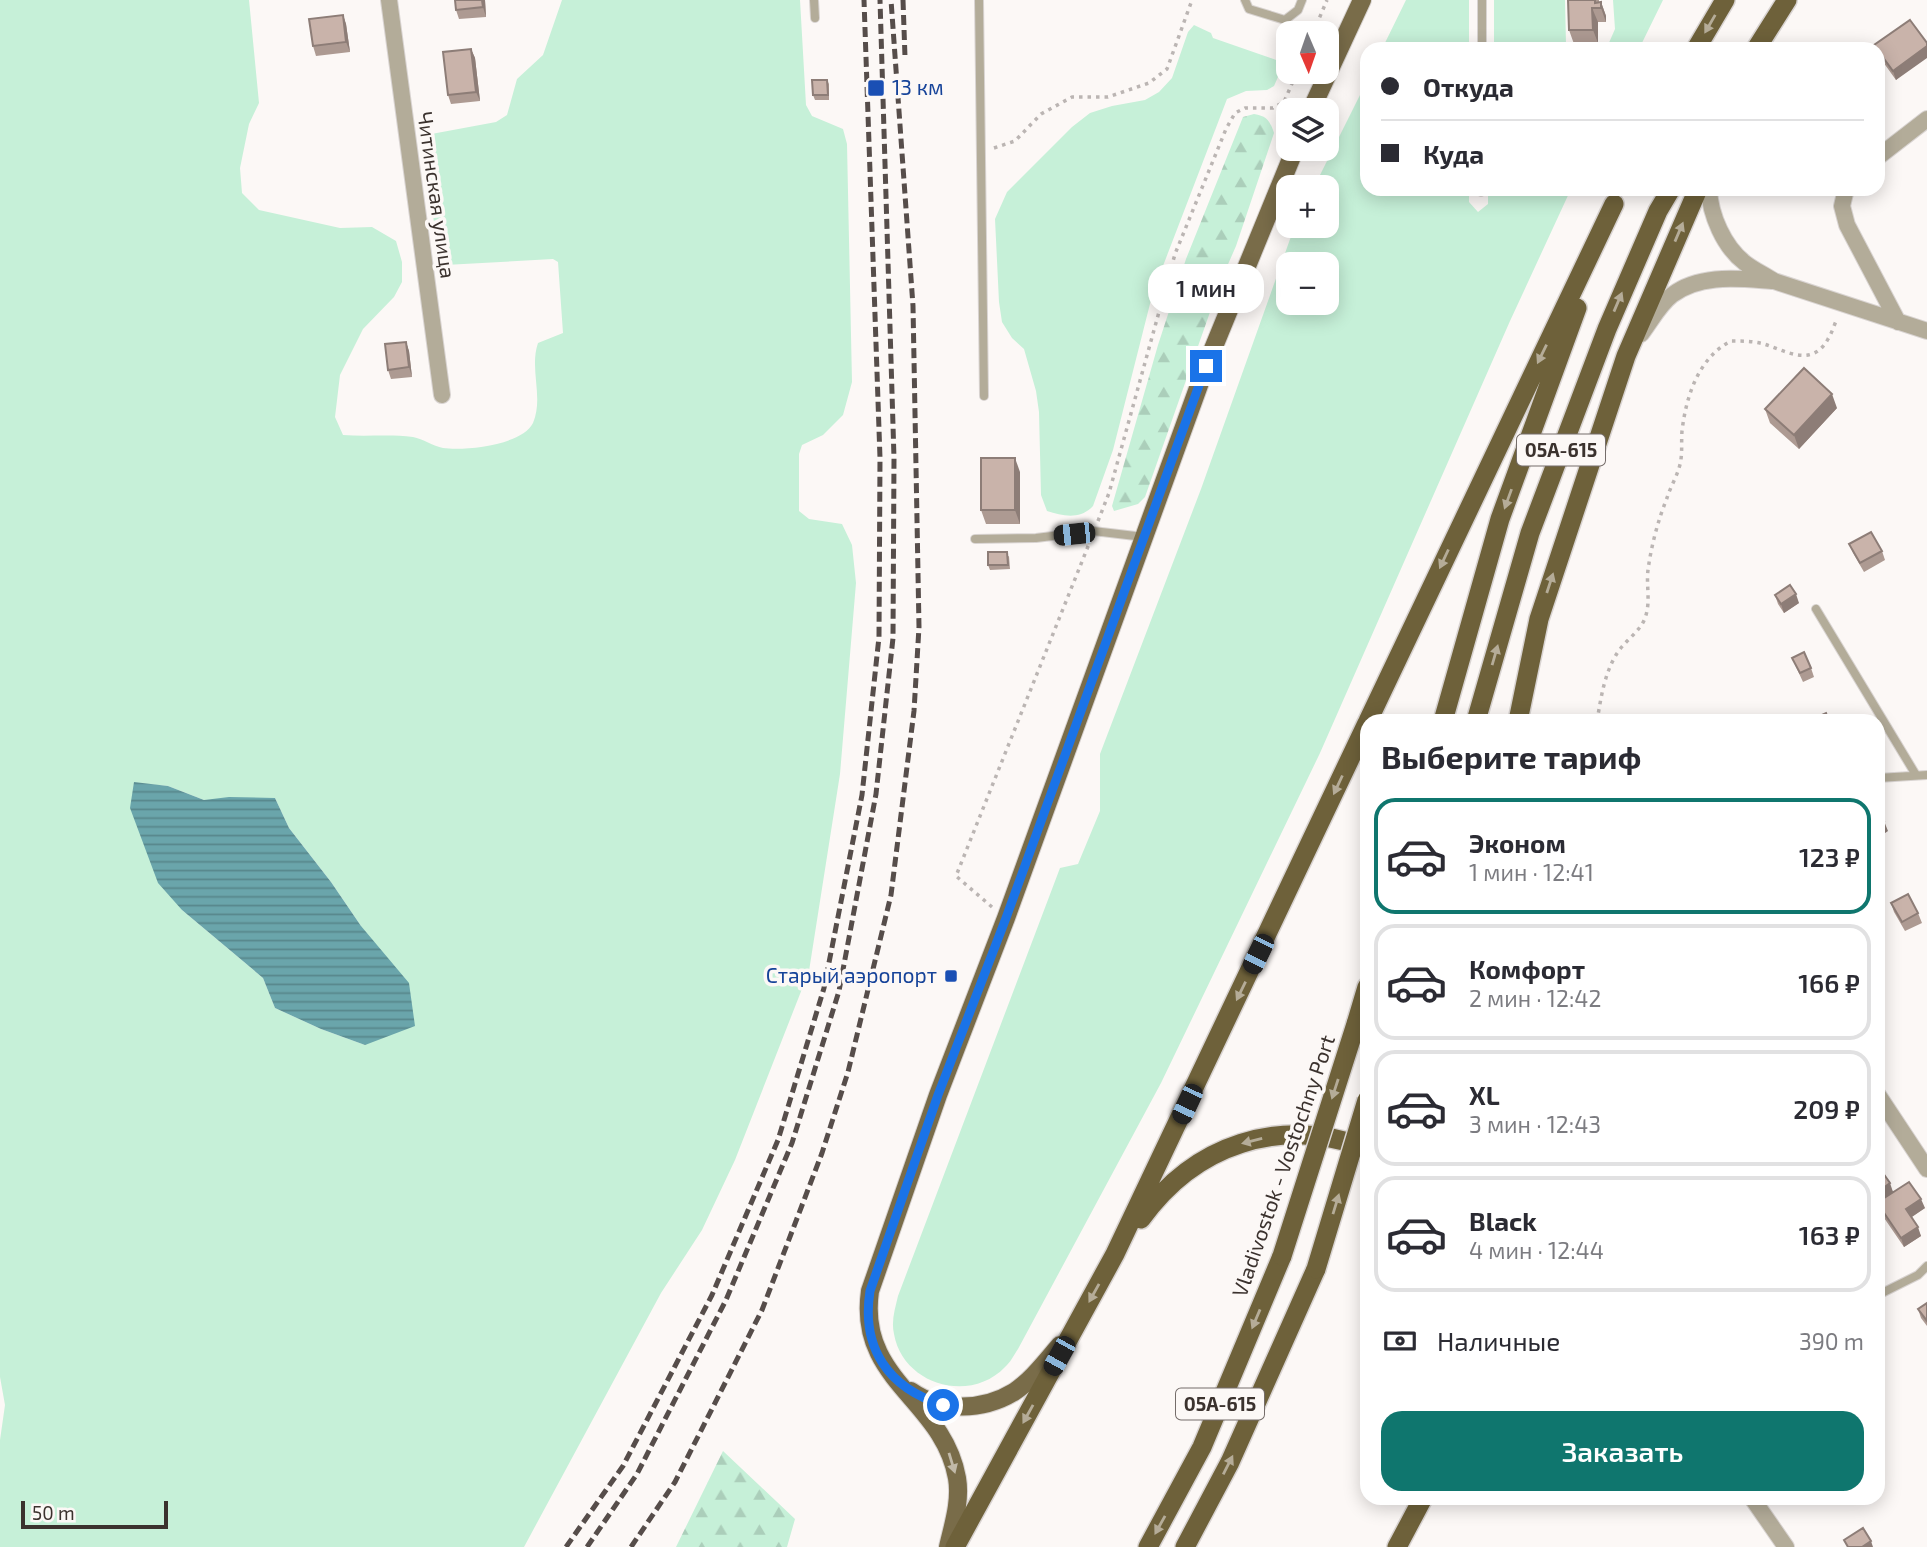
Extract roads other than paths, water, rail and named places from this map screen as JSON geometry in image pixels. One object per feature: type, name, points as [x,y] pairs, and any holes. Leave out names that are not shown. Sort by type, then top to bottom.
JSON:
[{"type":"highway","points":[[1700,42],[1725,0]]},
{"type":"highway","points":[[1761,42],[1787,0]]},
{"type":"highway","name":"05А-615","points":[[1478,714],[1530,533],[1606,329],[1667,196]]},
{"type":"highway","points":[[1519,714],[1539,619],[1626,356],[1695,196]]},
{"type":"highway","points":[[1371,714],[1618,197]]},
{"type":"highway","name":"05А-615","points":[[1445,714],[1500,519],[1618,197]]},
{"type":"highway","points":[[956,1547],[1115,1254],[1360,737]]},
{"type":"highway","name":"Vladivostok - Vostochny Port","points":[[1148,1547],[1202,1447],[1282,1256],[1360,1011]]},
{"type":"highway","name":"05А-615","points":[[1185,1547],[1230,1462],[1317,1269],[1360,1124]]},
{"type":"highway","points":[[1115,1254],[1147,1209],[1169,1185],[1194,1165],[1222,1150],[1252,1139],[1283,1134],[1315,1135],[1360,1146]]},
{"type":"highway","points":[[1397,1547],[1419,1505]]},
{"type":"main road","points":[[1317,98],[1362,0]]},
{"type":"main road","points":[[948,1547],[957,1499],[954,1465],[947,1447],[902,1385],[882,1363],[875,1350],[868,1321],[870,1291],[938,1095],[1006,918],[1206,366],[1290,161]]},
{"type":"main road","points":[[902,1385],[915,1394],[943,1405],[987,1404],[1015,1391],[1026,1382],[1072,1333]]},
{"type":"street","name":"Читинская улица","points":[[388,0],[442,395]]},
{"type":"street","points":[[1885,152],[1927,119]]},
{"type":"street","points":[[1709,196],[1716,221],[1727,243],[1743,262],[1774,281],[1927,331]]},
{"type":"street","points":[[1844,196],[1842,206],[1847,225],[1898,322]]},
{"type":"street","points":[[1626,356],[1660,307],[1673,294],[1718,278],[1774,281]]},
{"type":"street","points":[[1885,1105],[1927,1169]]},
{"type":"street","points":[[1757,1505],[1786,1547]]},
{"type":"lane","points":[[814,0],[815,18]]},
{"type":"lane","points":[[979,0],[984,396]]},
{"type":"lane","points":[[1245,0],[1249,9],[1285,20],[1298,10],[1302,0]]},
{"type":"lane","points":[[1482,0],[1482,42]]},
{"type":"lane","points":[[975,539],[1036,538],[1093,531],[1144,537]]},
{"type":"lane","points":[[1816,610],[1879,714]]},
{"type":"lane","points":[[1885,724],[1916,775]]},
{"type":"lane","points":[[1885,777],[1927,775]]},
{"type":"lane","points":[[1885,1292],[1918,1275],[1927,1266]]},
{"type":"water","points":[[134,782],[168,786],[204,800],[229,797],[275,798],[289,828],[361,926],[409,983],[415,1026],[365,1045],[275,1008],[263,978],[182,910],[158,883],[130,808]]},
{"type":"railway","points":[[566,1547],[623,1466],[712,1295],[778,1140],[824,988],[862,795],[879,637],[880,458],[864,0]]},
{"type":"railway","points":[[587,1547],[637,1474],[726,1300],[792,1143],[839,991],[876,794],[893,638],[894,458],[880,0]]},
{"type":"railway","points":[[631,1547],[675,1482],[762,1310],[822,1153],[848,1072],[891,895],[914,711],[919,627],[913,306],[891,0]]},
{"type":"railway","points":[[903,0],[905,57]]},
{"type":"place","name":"13 км","points":[[876,88]]},
{"type":"place","name":"Старый аэропорт","points":[[951,976]]}]
